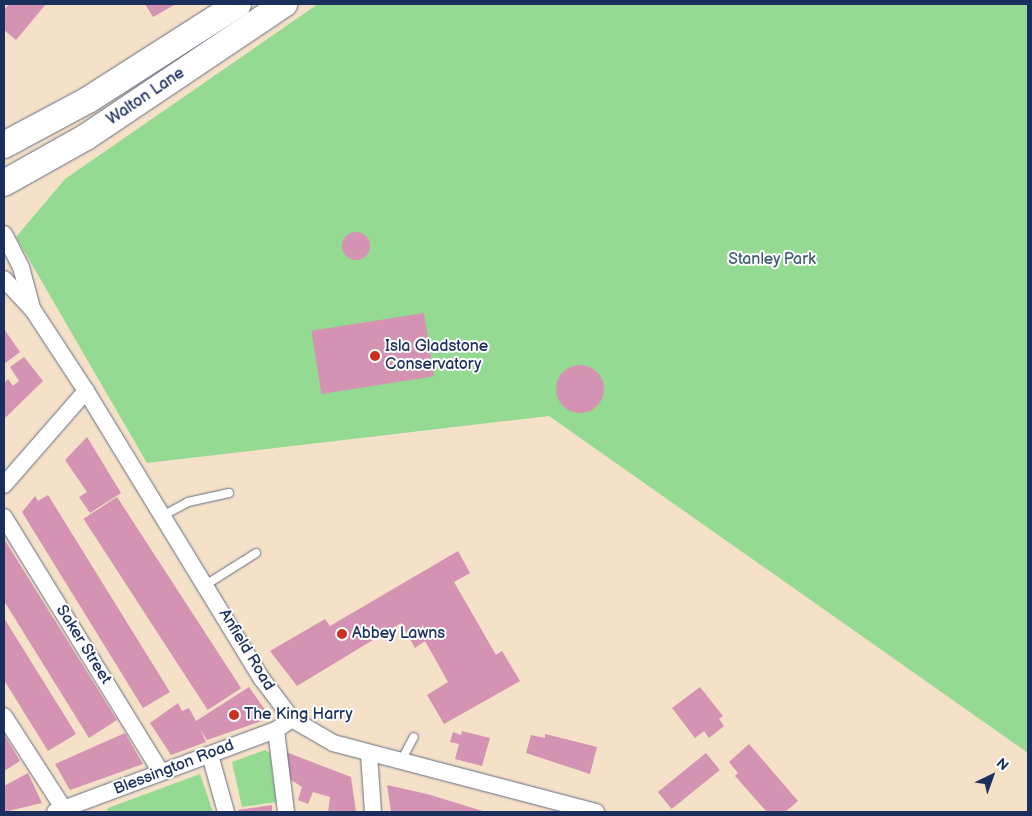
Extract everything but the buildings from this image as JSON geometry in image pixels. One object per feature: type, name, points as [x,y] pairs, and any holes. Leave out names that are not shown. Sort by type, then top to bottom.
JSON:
[{"type":"highway","name":"Walton Lane","points":[[4,145],[88,100],[238,4]]},
{"type":"highway","name":"Walton Lane","points":[[4,183],[86,137],[284,4]]},
{"type":"street","name":"Anfield Road","points":[[4,234],[21,267],[33,310]]},
{"type":"street","name":"Anfield Road","points":[[4,279],[33,310],[164,514],[262,679],[292,719],[333,743],[400,763],[596,812]]},
{"type":"street","points":[[4,485],[86,391]]},
{"type":"street","name":"Saker Street","points":[[4,517],[161,772]]},
{"type":"street","points":[[4,716],[69,809]]},
{"type":"street","name":"Blessington Road","points":[[69,809],[161,772],[276,730],[292,719]]},
{"type":"street","points":[[276,730],[286,812]]},
{"type":"street","points":[[369,754],[373,812]]},
{"type":"street","points":[[210,755],[226,812]]},
{"type":"lane","points":[[164,514],[188,502],[229,493]]},
{"type":"lane","points":[[207,584],[256,553]]},
{"type":"lane","points":[[400,763],[414,737]]},
{"type":"green space","name":"Stanley Park","points":[[318,4],[1028,4],[1028,753],[549,416],[147,463],[16,237],[65,179]]},
{"type":"green space","points":[[265,750],[270,753],[276,802],[242,807],[232,762]]},
{"type":"green space","points":[[200,774],[213,812],[106,812],[108,808]]},
{"type":"place","name":"Isla Gladstone Conservatory","points":[[375,356]]},
{"type":"place","name":"Abbey Lawns","points":[[342,634]]},
{"type":"place","name":"The King Harry","points":[[234,715]]}]
